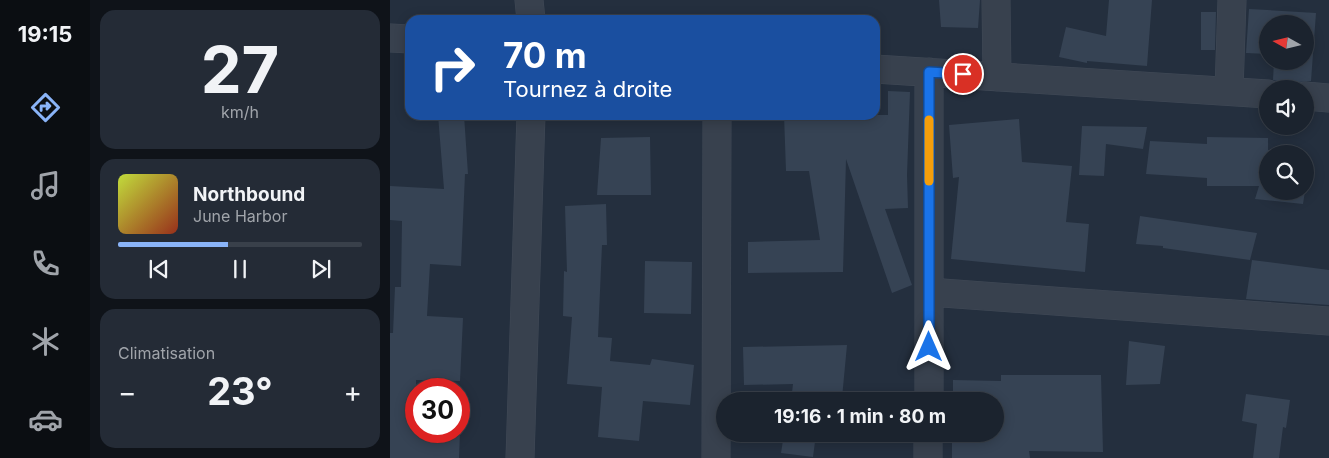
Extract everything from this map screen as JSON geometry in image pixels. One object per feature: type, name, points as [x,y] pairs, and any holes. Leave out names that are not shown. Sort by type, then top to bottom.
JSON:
[{"type":"street","points":[[529,0],[530,15]]},
{"type":"street","points":[[996,0],[997,77]]},
{"type":"street","points":[[1229,92],[1232,0]]},
{"type":"street","points":[[390,38],[405,39]]},
{"type":"street","points":[[880,69],[1259,94]]},
{"type":"street","points":[[929,72],[929,392]]},
{"type":"street","points":[[1314,97],[1329,98]]},
{"type":"street","points":[[520,458],[530,120]]},
{"type":"street","points":[[716,458],[717,120]]},
{"type":"street","points":[[929,292],[1329,321]]},
{"type":"street","points":[[928,442],[928,458]]},
{"type":"building","points":[[939,0],[980,0],[978,28],[941,27]]},
{"type":"building","points":[[1109,0],[1152,0],[1147,66],[1087,61],[1087,63],[1059,57],[1066,27],[1106,36]]},
{"type":"building","points":[[1249,9],[1316,13],[1314,40],[1314,15],[1259,15],[1259,54],[1246,53]]},
{"type":"building","points":[[1201,12],[1216,12],[1215,50],[1201,50]]},
{"type":"building","points":[[1274,70],[1312,70],[1311,80],[1273,80]]},
{"type":"building","points":[[888,91],[910,92],[907,175],[908,208],[885,209],[912,285],[892,293],[846,159],[843,272],[748,273],[748,242],[820,240],[809,171],[786,171],[784,120],[880,120],[880,115],[888,115]]},
{"type":"building","points":[[1019,119],[1022,162],[1072,166],[1066,222],[1089,224],[1085,272],[951,259],[959,177],[953,178],[949,125]]},
{"type":"building","points":[[438,120],[464,120],[468,174],[465,174],[461,266],[430,264],[427,316],[463,318],[460,378],[405,378],[405,443],[460,443],[459,458],[390,458],[390,333],[393,333],[395,287],[401,287],[402,221],[390,220],[390,186],[444,189]]},
{"type":"building","points":[[1082,126],[1147,127],[1143,149],[1106,144],[1104,176],[1079,175]]},
{"type":"building","points":[[650,137],[651,195],[597,195],[601,138]]},
{"type":"building","points":[[1207,137],[1268,138],[1268,145],[1259,145],[1259,186],[1207,186],[1207,178],[1146,174],[1150,141],[1207,144]]},
{"type":"building","points":[[1259,186],[1259,199],[1255,199]]},
{"type":"building","points":[[1265,200],[1304,200],[1303,204]]},
{"type":"building","points":[[606,204],[607,245],[602,245],[598,337],[612,338],[610,361],[650,365],[652,359],[694,365],[690,405],[643,401],[639,441],[598,437],[602,387],[567,384],[572,317],[563,316],[564,271],[567,272],[565,206]]},
{"type":"building","points":[[1140,216],[1257,233],[1250,260],[1163,248],[1163,246],[1136,244]]},
{"type":"building","points":[[1252,260],[1329,270],[1329,305],[1246,299]]},
{"type":"building","points":[[645,261],[692,262],[691,314],[644,313]]},
{"type":"building","points":[[1129,341],[1165,346],[1160,384],[1126,385]]},
{"type":"building","points":[[847,345],[843,392],[792,392],[793,384],[744,385],[743,347]]},
{"type":"building","points":[[1001,375],[1101,375],[1103,452],[1029,451],[1030,458],[952,458],[952,442],[1004,442],[1004,392],[953,392],[953,380],[1001,381]]},
{"type":"building","points":[[1246,394],[1290,400],[1286,428],[1283,427],[1279,458],[1253,458],[1257,424],[1242,421]]},
{"type":"building","points":[[783,442],[815,442],[813,457],[781,453]]},
{"type":"slow traffic","points":[[929,120],[929,181]]},
{"type":"route","points":[[929,347],[929,72],[963,74]]}]
